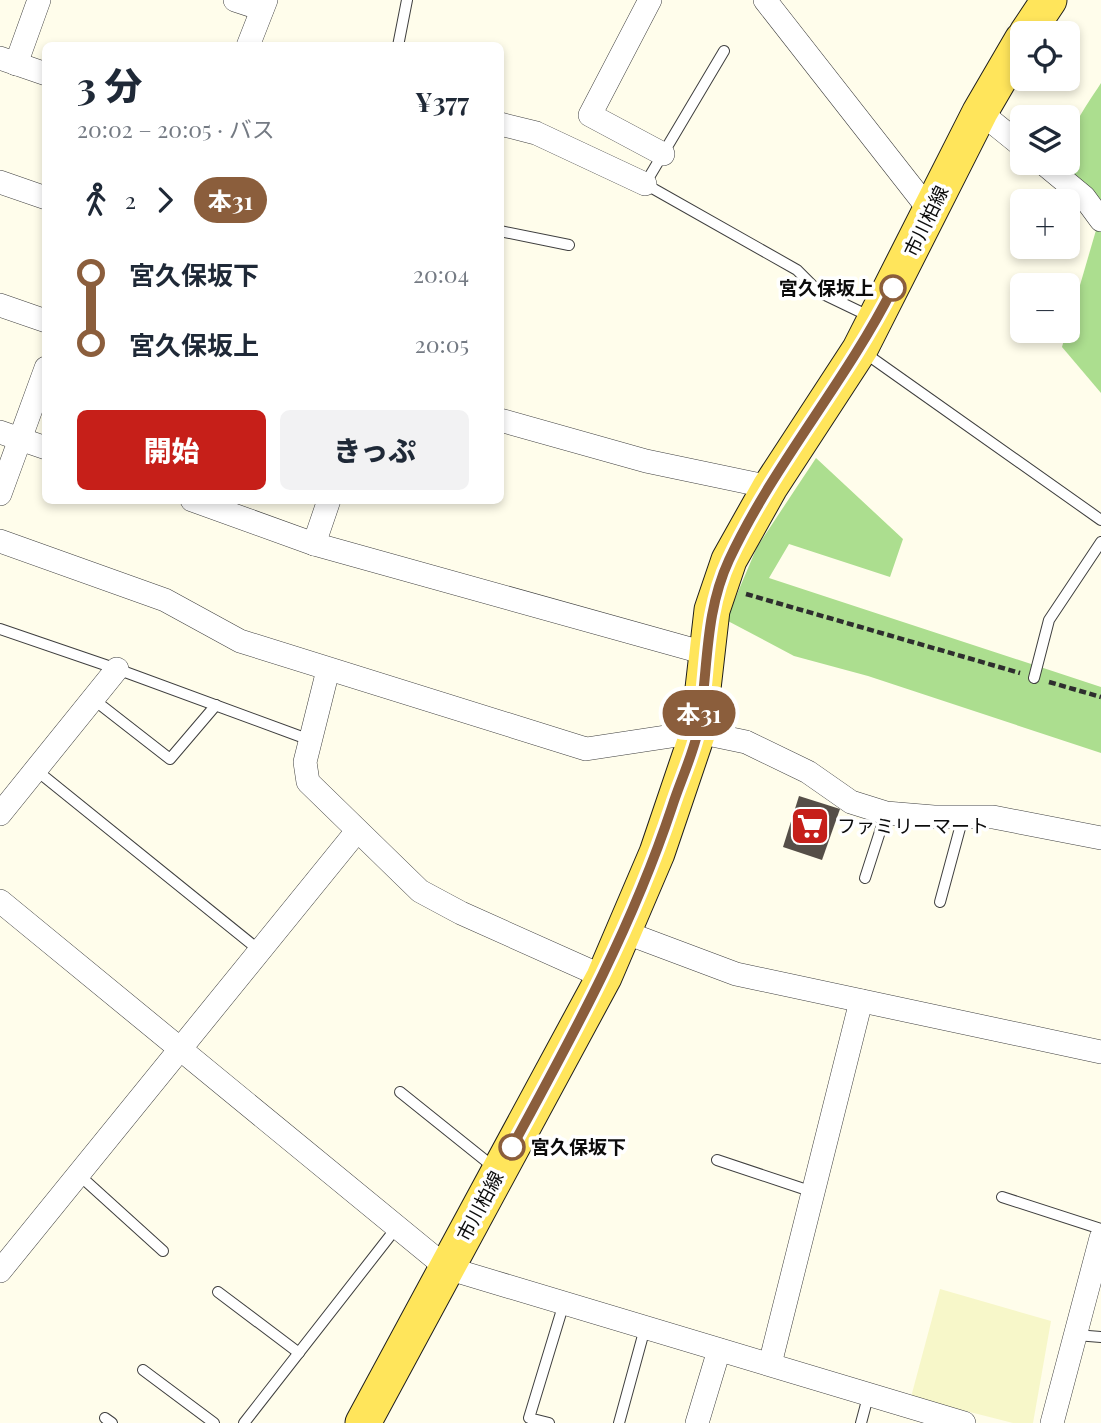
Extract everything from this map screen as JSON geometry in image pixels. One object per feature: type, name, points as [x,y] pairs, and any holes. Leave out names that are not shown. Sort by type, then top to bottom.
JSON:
[{"type":"main road","points":[[1035,21],[1049,0]]},
{"type":"main road","name":"市川柏線","points":[[363,1423],[604,977],[624,932],[657,853],[698,732],[705,653],[718,586],[729,560],[770,487],[860,349],[980,112],[1010,61]]},
{"type":"street","points":[[39,0],[8,61],[42,73]]},
{"type":"street","points":[[236,0],[264,5],[250,42]]},
{"type":"street","points":[[650,0],[590,115],[663,154]]},
{"type":"street","points":[[765,0],[931,212]]},
{"type":"street","points":[[980,112],[1010,136]]},
{"type":"street","points":[[504,125],[536,133],[645,184]]},
{"type":"street","points":[[1057,175],[1084,197],[1101,220]]},
{"type":"street","points":[[0,182],[42,197]]},
{"type":"street","points":[[0,305],[42,320]]},
{"type":"street","points":[[0,494],[10,436],[42,376]]},
{"type":"street","points":[[504,421],[646,461],[770,487]]},
{"type":"street","points":[[10,436],[42,447]]},
{"type":"street","points":[[203,504],[314,544],[705,653]]},
{"type":"street","points":[[314,544],[328,504]]},
{"type":"street","points":[[0,541],[165,600],[240,641],[586,750],[698,732],[746,742],[808,772],[851,802],[886,813],[993,817],[1101,838]]},
{"type":"street","points":[[0,814],[117,668]]},
{"type":"street","points":[[328,670],[305,762],[308,782],[420,891],[461,913],[604,977]]},
{"type":"street","points":[[0,1271],[357,831]]},
{"type":"street","points":[[0,901],[447,1268],[869,1393],[921,1416],[964,1423]]},
{"type":"street","points":[[624,932],[736,974],[1101,1052]]},
{"type":"street","points":[[770,1364],[861,1001]]},
{"type":"street","points":[[1052,1423],[1101,1238]]},
{"type":"street","points":[[697,1423],[719,1350]]},
{"type":"lane","points":[[399,42],[407,0]]},
{"type":"lane","points":[[724,51],[645,184],[797,270],[819,292],[876,320]]},
{"type":"lane","points":[[504,232],[569,245]]},
{"type":"lane","points":[[860,349],[1101,520]]},
{"type":"lane","points":[[1034,678],[1049,620],[1101,542]]},
{"type":"lane","points":[[0,629],[117,668],[310,740]]},
{"type":"lane","points":[[93,699],[170,759],[216,705]]},
{"type":"lane","points":[[36,770],[259,950]]},
{"type":"lane","points":[[865,878],[886,813]]},
{"type":"lane","points":[[940,902],[963,817]]},
{"type":"lane","points":[[400,1092],[499,1171]]},
{"type":"lane","points":[[718,1160],[813,1192]]},
{"type":"lane","points":[[78,1174],[163,1251]]},
{"type":"lane","points":[[1002,1197],[1101,1229]]},
{"type":"lane","points":[[244,1423],[397,1227]]},
{"type":"lane","points":[[218,1292],[299,1353]]},
{"type":"lane","points":[[549,1423],[529,1418],[564,1303]]},
{"type":"lane","points":[[619,1423],[645,1328]]},
{"type":"lane","points":[[1076,1335],[1101,1337]]},
{"type":"lane","points":[[143,1370],[214,1423]]},
{"type":"lane","points":[[861,1423],[869,1393]]},
{"type":"path","points":[[718,586],[1101,697]]},
{"type":"green space","points":[[1101,83],[1101,200],[1075,175],[1080,175],[1080,117]]},
{"type":"green space","points":[[1101,213],[1101,393],[1062,347],[1063,343],[1080,343],[1080,285]]},
{"type":"green space","points":[[816,458],[903,539],[890,577],[789,544],[769,578],[1101,687],[1101,753],[868,676],[794,656],[726,620],[757,547]]},
{"type":"green space","points":[[940,1289],[1051,1321],[1033,1423],[1013,1423],[911,1397]]},
{"type":"building","points":[[799,796],[840,809],[822,860],[783,847]]},
{"type":"bus line","name":"本31","points":[[512,1147],[604,977],[657,853],[698,732],[712,610],[729,560],[770,487],[860,349],[893,288]]},
{"type":"place","name":"宮久保坂上","points":[[893,288]]},
{"type":"place","name":"ファミリーマート","points":[[810,826]]},
{"type":"place","name":"宮久保坂下","points":[[512,1147]]}]
